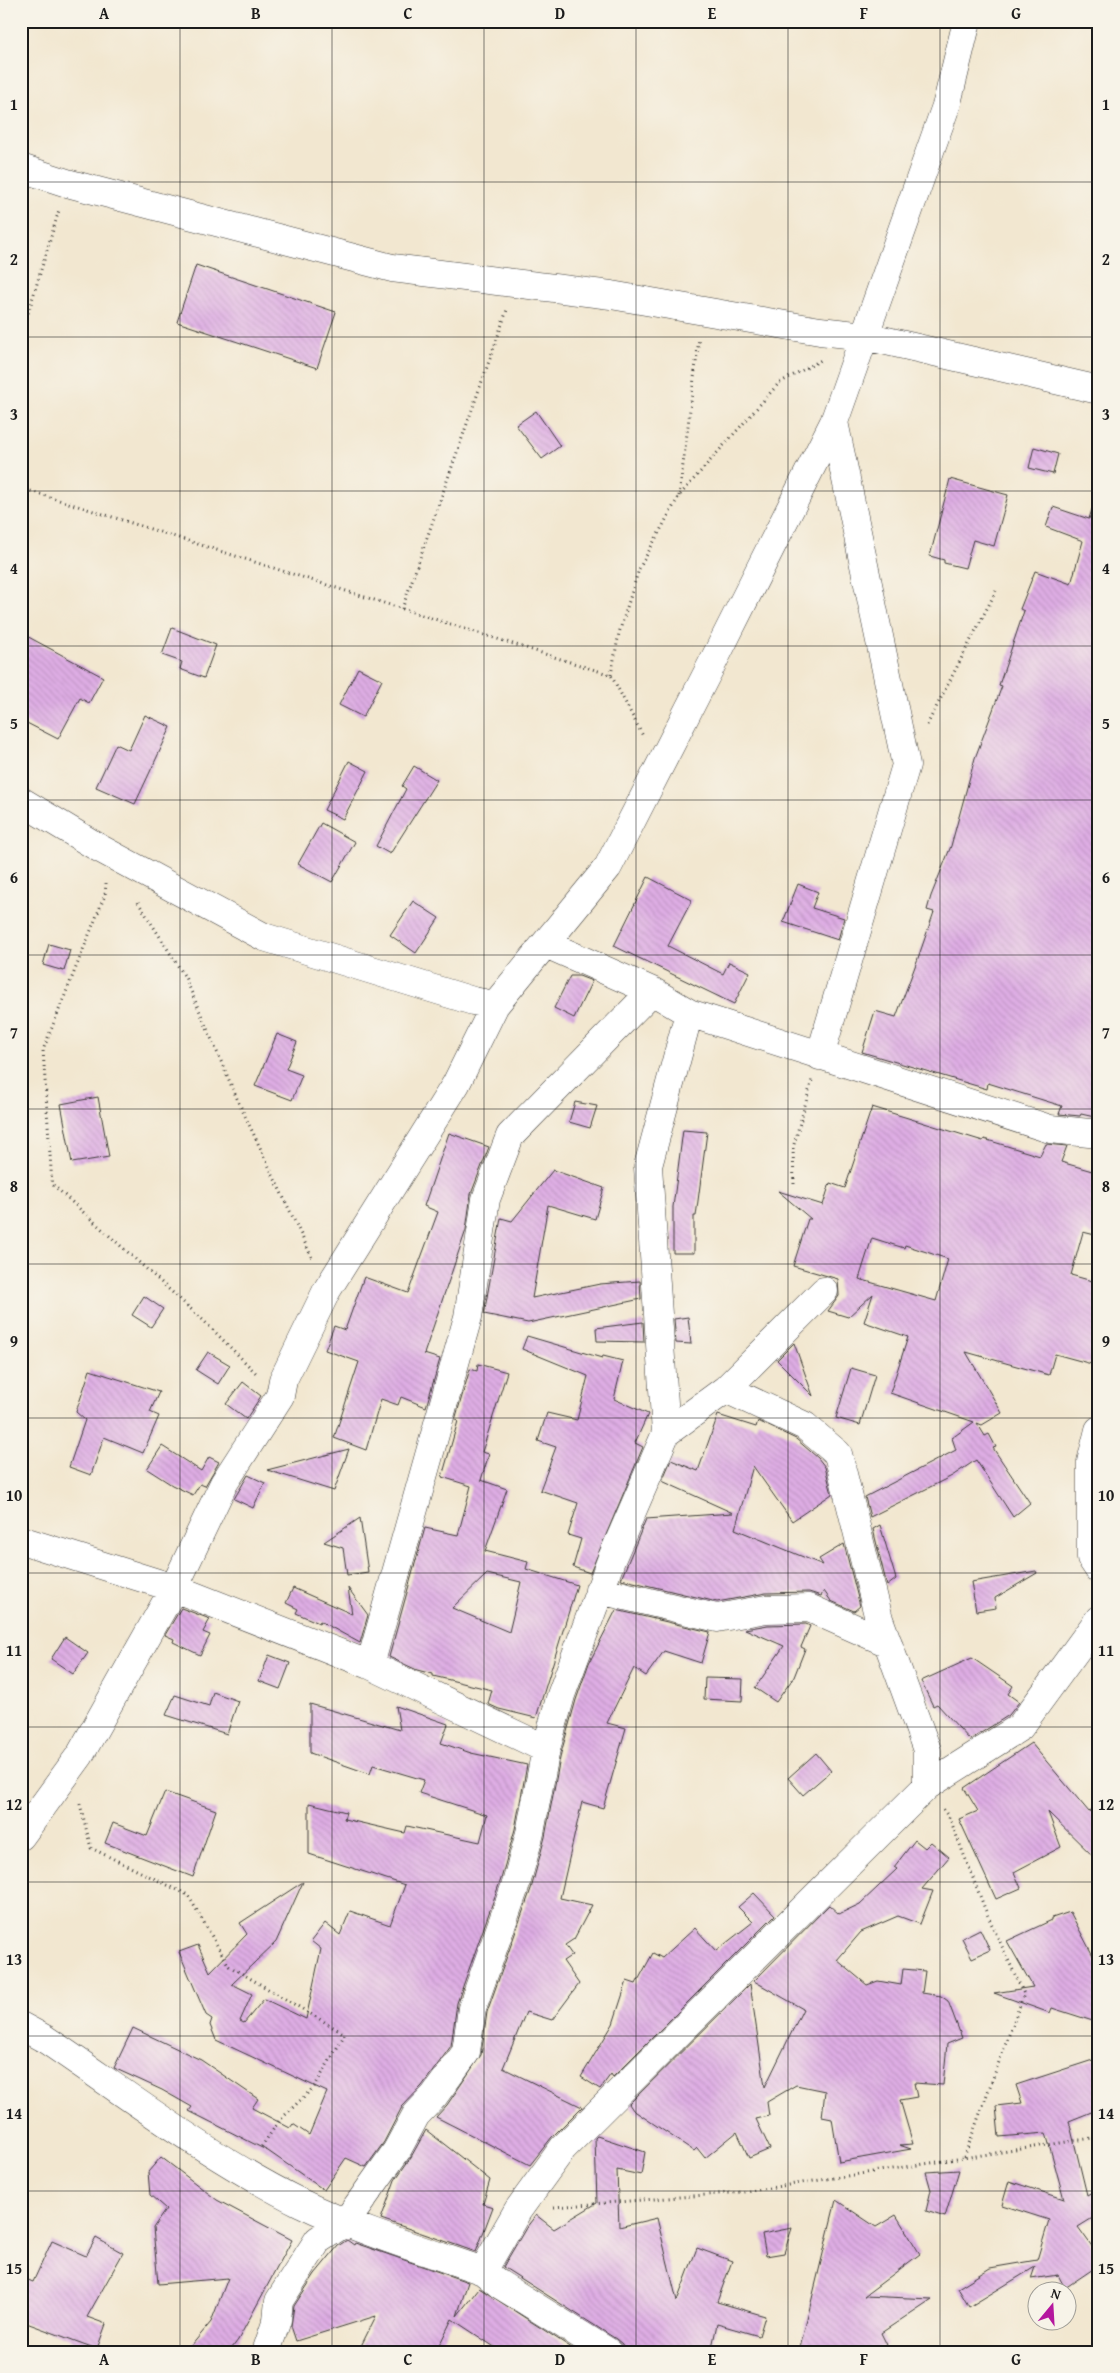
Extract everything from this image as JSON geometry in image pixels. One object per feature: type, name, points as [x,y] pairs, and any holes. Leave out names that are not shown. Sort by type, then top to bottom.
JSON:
[{"type":"street","points":[[21,1836],[70,1770],[174,1588],[224,1483],[280,1396],[282,1380],[328,1290],[456,1084],[494,1006],[608,867],[834,422],[947,103],[968,21]]},
{"type":"street","points":[[21,168],[68,183],[392,268],[611,295],[865,336],[1099,390]]},
{"type":"street","points":[[820,1056],[906,765],[834,422]]},
{"type":"street","points":[[21,801],[107,853],[264,937],[494,1006]]},
{"type":"street","points":[[546,944],[652,991],[689,1013],[1050,1129],[1099,1134]]},
{"type":"street","points":[[370,1665],[468,1317],[486,1199],[510,1136],[652,991]]},
{"type":"street","points":[[266,2352],[277,2320],[279,2301],[318,2240],[346,2222],[397,2150],[416,2115],[434,2096],[466,2052],[472,2008],[516,1884],[546,1749],[561,1695],[599,1590],[666,1433],[648,1166],[689,1013]]},
{"type":"street","points":[[666,1433],[726,1389],[824,1291]]},
{"type":"street","points":[[726,1389],[805,1426],[838,1454],[879,1619],[927,1750],[926,1786]]},
{"type":"street","points":[[1099,1430],[1091,1462],[1092,1558],[1099,1570]]},
{"type":"street","points":[[21,1540],[174,1588],[370,1665],[546,1749]]},
{"type":"street","points":[[599,1590],[717,1618],[766,1609],[809,1608],[888,1644]]},
{"type":"street","points":[[483,2271],[518,2210],[563,2148],[926,1786],[1020,1727],[1099,1620]]},
{"type":"street","points":[[21,2026],[45,2039],[239,2169],[301,2202],[346,2222],[483,2271],[499,2284],[608,2352]]},
{"type":"path","points":[[21,338],[68,183]]},
{"type":"path","points":[[402,609],[517,283]]},
{"type":"path","points":[[679,496],[702,311]]},
{"type":"path","points":[[659,767],[611,675],[619,633],[639,569],[679,496],[779,383],[865,336]]},
{"type":"path","points":[[21,488],[611,675]]},
{"type":"path","points":[[906,765],[996,591]]},
{"type":"path","points":[[107,853],[105,895],[43,1050],[52,1184],[203,1320],[280,1396]]},
{"type":"path","points":[[133,894],[185,977],[238,1101],[328,1290]]},
{"type":"path","points":[[794,1184],[793,1148],[820,1056]]},
{"type":"path","points":[[70,1770],[91,1848],[188,1895],[229,1966],[345,2034],[315,2086],[279,2120],[259,2150],[239,2169]]},
{"type":"path","points":[[926,1786],[950,1819],[987,1914],[1024,1994],[964,2158]]},
{"type":"path","points":[[518,2210],[744,2192],[1099,2137]]},
{"type":"path","points":[[21,2348],[28,2352]]},
{"type":"building","points":[[196,265],[336,312],[317,368],[177,322]]},
{"type":"building","points":[[536,411],[560,446],[542,459],[516,425]]},
{"type":"building","points":[[1034,447],[1058,454],[1053,474],[1029,468]]},
{"type":"building","points":[[950,479],[1008,495],[994,546],[973,540],[965,568],[944,563],[944,560],[930,556]]},
{"type":"building","points":[[1053,507],[1089,519],[1092,509],[1099,510],[1099,1118],[1081,1114],[1080,1116],[1059,1114],[1062,1106],[988,1083],[987,1089],[862,1052],[875,1011],[896,1017],[917,961],[934,912],[927,910],[931,896],[951,846],[975,758],[1002,686],[999,685],[1024,611],[1020,609],[1035,571],[1071,584],[1083,541],[1046,527]]},
{"type":"building","points":[[172,628],[216,645],[204,678],[180,669],[182,662],[162,655]]},
{"type":"building","points":[[21,633],[103,677],[89,703],[80,698],[58,739],[21,720]]},
{"type":"building","points":[[358,668],[382,680],[363,717],[339,705]]},
{"type":"building","points":[[145,715],[171,727],[135,804],[96,787],[116,744],[129,750]]},
{"type":"building","points":[[349,761],[368,771],[343,819],[324,810]]},
{"type":"building","points":[[414,766],[437,780],[390,854],[376,846],[406,789],[402,786]]},
{"type":"building","points":[[321,823],[355,842],[332,882],[298,864]]},
{"type":"building","points":[[648,877],[692,900],[668,946],[723,974],[729,962],[750,972],[734,1004],[614,946]]},
{"type":"building","points":[[798,884],[818,892],[812,908],[844,918],[838,940],[783,922]]},
{"type":"building","points":[[413,901],[439,918],[416,953],[390,935]]},
{"type":"building","points":[[49,944],[70,950],[64,971],[43,965]]},
{"type":"building","points":[[570,976],[579,976],[592,981],[574,1018],[554,1008]]},
{"type":"building","points":[[277,1034],[297,1042],[286,1069],[302,1075],[292,1100],[255,1086]]},
{"type":"building","points":[[98,1097],[109,1157],[72,1163],[61,1104]]},
{"type":"building","points":[[575,1102],[597,1106],[590,1128],[569,1122]]},
{"type":"building","points":[[872,1107],[983,1141],[984,1139],[1040,1156],[1046,1144],[1067,1146],[1061,1162],[1099,1173],[1099,1236],[1083,1232],[1071,1275],[1099,1283],[1099,1366],[1055,1354],[1049,1375],[966,1352],[1002,1413],[982,1425],[977,1423],[985,1436],[989,1434],[996,1447],[993,1448],[1030,1503],[1013,1517],[976,1460],[952,1476],[870,1517],[865,1497],[956,1450],[952,1438],[974,1422],[890,1393],[908,1337],[864,1322],[873,1294],[848,1317],[828,1311],[839,1296],[838,1279],[793,1266],[808,1219],[811,1219],[778,1191],[823,1205],[830,1183],[845,1188]],"holes":[[[872,1238],[904,1248],[905,1245],[948,1259],[936,1301],[859,1279]]]},
{"type":"building","points":[[683,1130],[707,1132],[696,1216],[694,1216],[694,1253],[673,1253],[673,1207]]},
{"type":"building","points":[[449,1133],[489,1147],[471,1194],[466,1230],[424,1354],[440,1359],[426,1407],[401,1397],[398,1405],[381,1399],[366,1450],[334,1438],[359,1362],[325,1350],[334,1326],[345,1330],[364,1277],[408,1293],[438,1212],[424,1206]]},
{"type":"building","points":[[553,1170],[604,1188],[595,1219],[548,1205],[532,1298],[600,1284],[640,1281],[641,1299],[528,1323],[484,1314],[501,1218],[512,1221]]},
{"type":"building","points":[[144,1296],[163,1309],[151,1327],[132,1315]]},
{"type":"building","points":[[688,1317],[691,1344],[676,1343],[674,1319]]},
{"type":"building","points":[[643,1322],[644,1342],[597,1341],[596,1328]]},
{"type":"building","points":[[527,1336],[602,1358],[603,1356],[623,1361],[614,1399],[648,1414],[635,1443],[643,1447],[590,1573],[573,1567],[581,1539],[568,1535],[578,1503],[540,1490],[556,1447],[538,1441],[547,1413],[577,1420],[588,1376],[522,1349]]},
{"type":"building","points":[[794,1343],[813,1396],[777,1360]]},
{"type":"building","points":[[208,1352],[230,1365],[218,1384],[196,1370]]},
{"type":"building","points":[[478,1364],[507,1372],[482,1452],[489,1454],[481,1480],[507,1489],[485,1551],[528,1562],[526,1569],[577,1585],[536,1718],[499,1709],[488,1704],[492,1690],[433,1676],[433,1674],[417,1670],[389,1657],[425,1528],[458,1535],[471,1486],[442,1477],[458,1421],[455,1420],[470,1369],[477,1371]],"holes":[[[487,1574],[521,1582],[509,1632],[452,1608]]]},
{"type":"building","points":[[851,1368],[875,1375],[860,1425],[836,1418]]},
{"type":"building","points":[[90,1370],[159,1392],[150,1412],[159,1416],[143,1453],[104,1437],[91,1475],[69,1467],[85,1420],[76,1412]]},
{"type":"building","points":[[243,1382],[261,1396],[246,1419],[226,1404]]},
{"type":"building","points":[[718,1415],[756,1427],[758,1421],[796,1439],[818,1458],[825,1467],[832,1494],[792,1521],[753,1466],[735,1529],[823,1565],[819,1559],[844,1544],[860,1606],[854,1611],[831,1601],[824,1591],[821,1596],[809,1592],[766,1593],[717,1602],[621,1579],[646,1519],[733,1513],[662,1481],[671,1460],[698,1471]]},
{"type":"building","points":[[162,1446],[201,1471],[209,1457],[219,1462],[205,1486],[200,1484],[193,1495],[172,1485],[147,1469]]},
{"type":"building","points":[[349,1449],[334,1491],[267,1470]]},
{"type":"building","points":[[248,1475],[265,1483],[253,1508],[234,1499]]},
{"type":"building","points":[[360,1518],[368,1572],[347,1575],[343,1548],[324,1542]]},
{"type":"building","points":[[880,1525],[896,1579],[887,1586],[873,1529]]},
{"type":"building","points":[[1036,1571],[1037,1573],[995,1598],[996,1608],[976,1611],[971,1582]]},
{"type":"building","points":[[293,1588],[352,1614],[348,1588],[368,1615],[360,1643],[320,1621],[319,1623],[296,1613],[298,1609],[286,1603]]},
{"type":"building","points":[[181,1608],[210,1619],[203,1632],[210,1635],[200,1655],[173,1642],[174,1639],[165,1635]]},
{"type":"building","points":[[616,1610],[710,1632],[701,1663],[664,1651],[646,1676],[634,1668],[607,1723],[626,1728],[603,1808],[582,1802],[560,1898],[592,1905],[574,1939],[565,1945],[572,1955],[563,1961],[579,1984],[552,2020],[526,2012],[503,2068],[582,2107],[552,2137],[530,2165],[436,2117],[447,2105],[481,2055],[487,2012],[531,1889],[545,1837],[561,1753],[576,1700],[589,1663]]},
{"type":"building","points":[[806,1624],[810,1626],[801,1647],[805,1649],[794,1677],[776,1702],[755,1688],[784,1646],[745,1629],[768,1625]]},
{"type":"building","points":[[65,1637],[88,1653],[73,1674],[51,1659]]},
{"type":"building","points":[[269,1655],[290,1663],[280,1689],[259,1681]]},
{"type":"building","points":[[972,1658],[1013,1686],[1008,1694],[1019,1702],[1009,1715],[970,1740],[937,1704],[933,1706],[921,1681]]},
{"type":"building","points":[[705,1678],[743,1679],[742,1701],[704,1699]]},
{"type":"building","points":[[213,1692],[238,1701],[227,1734],[166,1715],[175,1695],[209,1706]]},
{"type":"building","points":[[310,1704],[400,1730],[396,1706],[448,1724],[441,1743],[471,1753],[527,1765],[515,1829],[501,1879],[457,2003],[451,2046],[422,2086],[402,2107],[384,2142],[366,2167],[346,2158],[324,2190],[268,2151],[189,2111],[192,2107],[162,2090],[114,2068],[133,2028],[201,2060],[258,2099],[252,2108],[290,2128],[293,2124],[309,2135],[327,2092],[216,2040],[210,2025],[212,2019],[206,2015],[179,1952],[198,1945],[210,1972],[247,1934],[240,1923],[303,1882],[276,1942],[232,1984],[252,1994],[240,2021],[244,2023],[264,1999],[306,2019],[321,1949],[311,1941],[325,1923],[340,1935],[350,1911],[390,1925],[405,1885],[309,1854],[309,1803],[346,1812],[344,1819],[405,1833],[407,1826],[480,1842],[487,1815],[419,1793],[424,1780],[373,1765],[370,1774],[310,1753]]},
{"type":"building","points":[[1031,1743],[1089,1812],[1099,1803],[1099,1862],[1048,1812],[1061,1847],[1014,1872],[1021,1888],[996,1899],[959,1819],[978,1811],[964,1788]]},
{"type":"building","points":[[816,1753],[831,1771],[803,1795],[788,1778]]},
{"type":"building","points":[[165,1792],[216,1810],[193,1877],[105,1843],[113,1823],[147,1836]]},
{"type":"building","points":[[915,1840],[925,1848],[931,1842],[949,1857],[922,1889],[933,1891],[920,1924],[898,1916],[861,1932],[837,1960],[867,1985],[878,1981],[901,1985],[903,1969],[925,1971],[922,1993],[941,1996],[948,2001],[962,2038],[947,2044],[943,2085],[914,2083],[917,2097],[900,2100],[913,2144],[899,2145],[911,2149],[839,2162],[832,2119],[822,2117],[825,2091],[796,2085],[767,2102],[769,2116],[756,2119],[770,2149],[749,2158],[737,2132],[705,2158],[697,2148],[694,2151],[633,2110],[629,2104],[750,1984],[765,2087],[803,2009],[754,1981],[829,1905],[839,1914],[860,1904],[897,1869],[894,1867]]},
{"type":"building","points":[[754,1893],[775,1915],[613,2077],[611,2074],[600,2089],[581,2077],[613,2024],[627,1981],[636,1984],[653,1953],[662,1958],[695,1928],[716,1951],[753,1922],[738,1907]]},
{"type":"building","points":[[1070,1912],[1099,1967],[1099,2023],[1052,2008],[1050,2013],[994,1993],[1033,1987],[1007,1941],[1052,1920],[1052,1918]]},
{"type":"building","points":[[980,1929],[990,1950],[972,1958],[962,1938]]},
{"type":"building","points":[[1099,2058],[1099,2109],[1069,2121],[1087,2195],[1099,2188],[1099,2214],[1078,2227],[1099,2256],[1099,2265],[1077,2280],[1061,2280],[1058,2275],[1031,2279],[1035,2267],[969,2307],[958,2288],[990,2268],[1037,2260],[1049,2220],[1002,2205],[1009,2181],[1064,2199],[1046,2133],[999,2137],[996,2106],[1022,2103],[1016,2085]]},
{"type":"building","points":[[426,2130],[490,2180],[483,2204],[493,2207],[476,2252],[381,2219],[395,2180]]},
{"type":"building","points":[[597,2136],[645,2152],[641,2175],[617,2170],[619,2227],[657,2218],[677,2301],[697,2248],[732,2261],[717,2302],[765,2316],[759,2336],[717,2324],[711,2352],[624,2352],[622,2344],[616,2339],[503,2267],[536,2215],[554,2229],[597,2203],[595,2138]]},
{"type":"building","points":[[161,2157],[217,2200],[292,2240],[238,2340],[229,2352],[186,2352],[211,2322],[228,2278],[158,2284],[153,2228],[166,2209],[150,2195],[148,2172]]},
{"type":"building","points":[[959,2170],[945,2217],[926,2211],[931,2190],[926,2172]]},
{"type":"building","points":[[836,2200],[876,2227],[896,2215],[920,2254],[864,2296],[932,2299],[881,2333],[887,2345],[873,2352],[811,2352],[800,2348]]},
{"type":"building","points":[[792,2228],[784,2253],[766,2256],[762,2234]]},
{"type":"building","points":[[96,2238],[123,2253],[87,2317],[106,2324],[97,2349],[21,2321],[21,2277],[33,2282],[52,2241],[86,2256]]},
{"type":"building","points":[[347,2240],[354,2245],[355,2243],[468,2282],[457,2316],[479,2288],[578,2352],[502,2352],[452,2319],[436,2352],[358,2352],[376,2316],[296,2341],[291,2326],[294,2306],[315,2274],[338,2246]]}]
